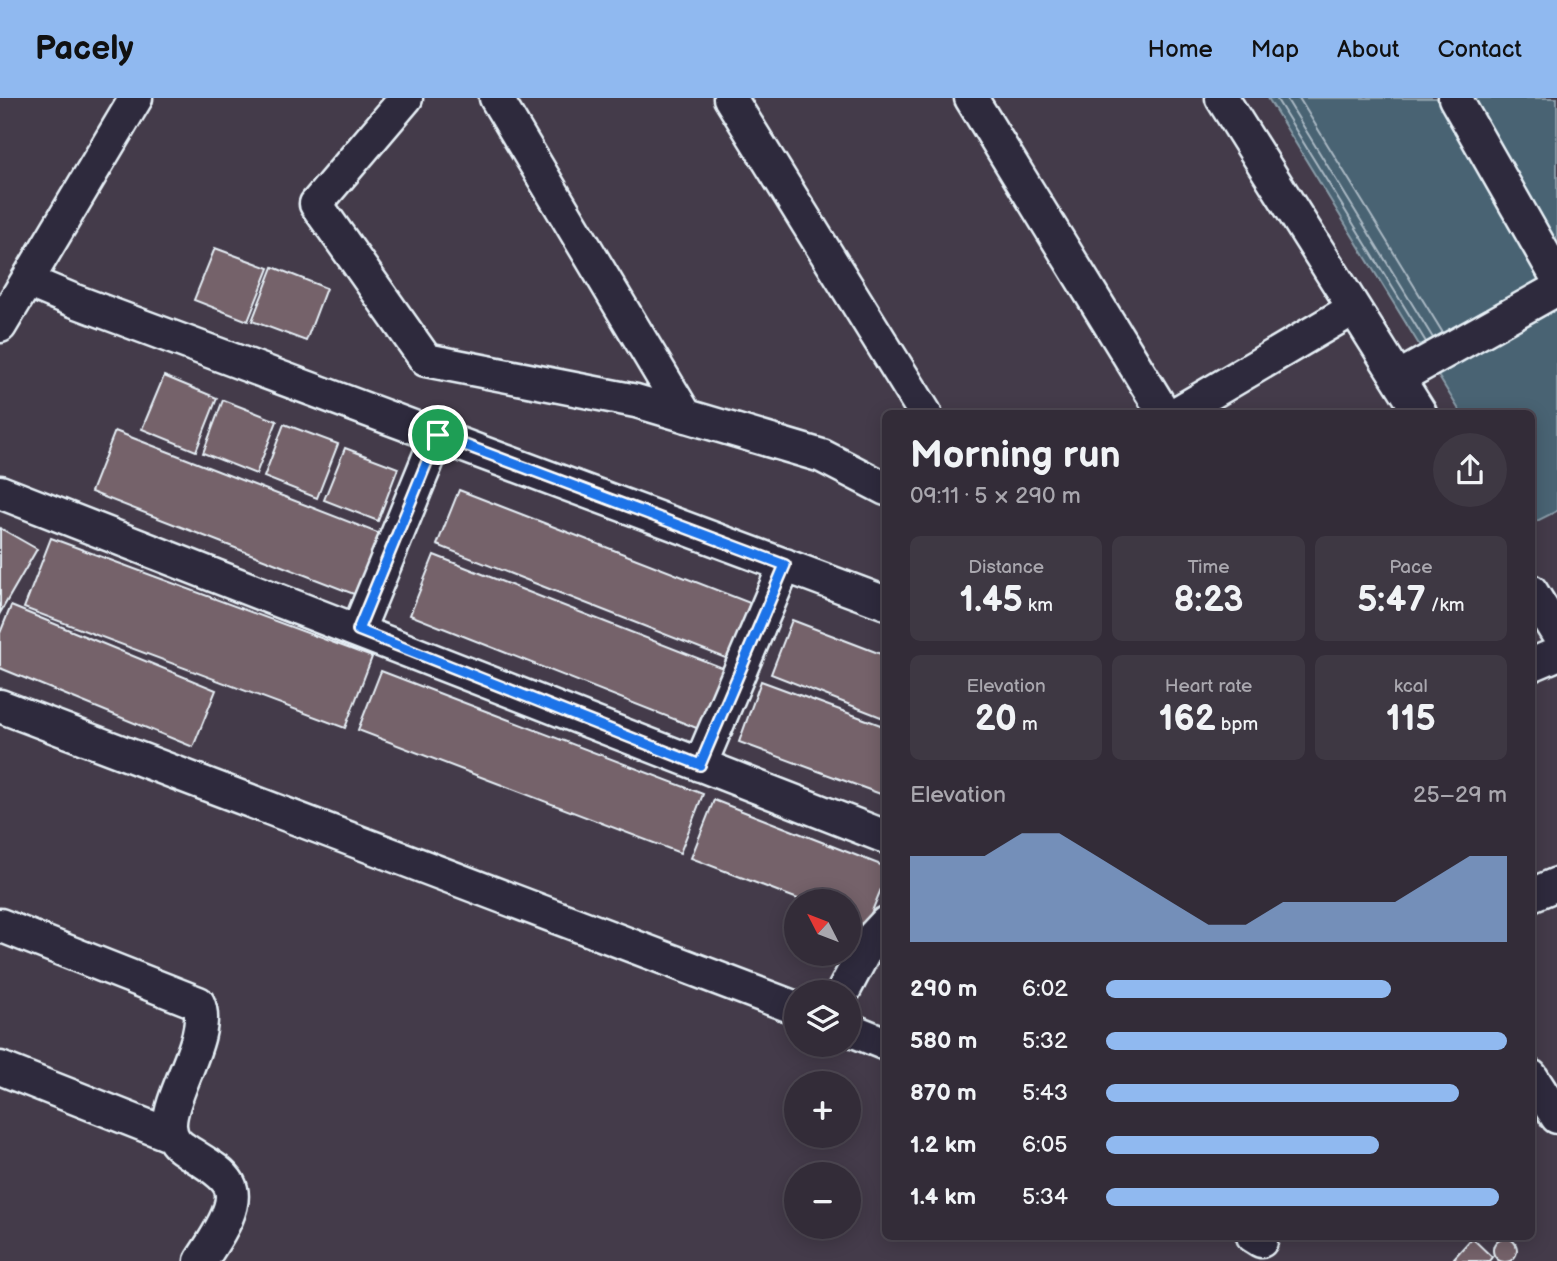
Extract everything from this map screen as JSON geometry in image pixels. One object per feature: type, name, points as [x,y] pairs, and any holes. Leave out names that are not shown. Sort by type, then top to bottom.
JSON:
[{"type":"street","points":[[0,326],[136,98]]},
{"type":"street","points":[[406,98],[316,204],[426,360],[636,401],[822,456],[882,487]]},
{"type":"street","points":[[496,98],[687,416]]},
{"type":"street","points":[[730,98],[923,410]]},
{"type":"street","points":[[971,98],[1162,410]]},
{"type":"street","points":[[1222,98],[1418,410]]},
{"type":"street","points":[[1455,98],[1557,277]]},
{"type":"street","points":[[27,281],[75,302],[882,601]]},
{"type":"street","points":[[1398,378],[1557,289]]},
{"type":"street","points":[[1182,410],[1353,309]]},
{"type":"street","points":[[358,630],[438,435]]},
{"type":"street","points":[[0,492],[882,835]]},
{"type":"street","points":[[700,765],[785,565]]},
{"type":"street","points":[[1535,596],[1557,632]]},
{"type":"street","points":[[1535,663],[1557,654]]},
{"type":"street","points":[[0,706],[784,1003]]},
{"type":"street","points":[[1535,893],[1557,884]]},
{"type":"street","points":[[0,925],[198,1003],[201,1010],[195,1045],[169,1121],[170,1135],[177,1145],[216,1170],[229,1183],[232,1193],[223,1227],[201,1261]]},
{"type":"street","points":[[849,980],[871,939],[882,927]]},
{"type":"street","points":[[861,1034],[882,1042]]},
{"type":"street","points":[[0,1068],[170,1135]]},
{"type":"street","points":[[1535,1082],[1556,1112]]},
{"type":"water","points":[[1268,98],[1557,98],[1557,511],[1535,522],[1535,410],[1459,410]]},
{"type":"building","points":[[215,248],[269,268],[248,321],[194,300]]},
{"type":"building","points":[[273,267],[326,288],[306,341],[252,321]]},
{"type":"building","points":[[164,376],[217,398],[196,451],[142,429]]},
{"type":"building","points":[[223,400],[277,421],[256,474],[203,453]]},
{"type":"building","points":[[284,424],[338,444],[317,498],[264,477]]},
{"type":"building","points":[[115,431],[388,537],[364,598],[91,492]]},
{"type":"building","points":[[345,448],[398,468],[378,521],[324,500]]},
{"type":"building","points":[[459,490],[750,603],[728,659],[437,545]]},
{"type":"building","points":[[0,528],[37,549],[0,613]]},
{"type":"building","points":[[51,538],[372,657],[345,728],[24,608]]},
{"type":"building","points":[[434,555],[723,668],[699,729],[410,615]]},
{"type":"building","points":[[11,606],[216,690],[193,747],[0,668],[0,633]]},
{"type":"building","points":[[792,620],[882,654],[882,717],[771,674]]},
{"type":"building","points":[[381,671],[703,794],[680,853],[358,730]]},
{"type":"building","points":[[761,681],[882,726],[882,795],[739,742]]},
{"type":"building","points":[[714,800],[882,865],[882,887],[866,926],[861,924],[861,889],[784,889],[784,894],[691,858]]},
{"type":"building","points":[[1470,1240],[1474,1240],[1492,1257],[1489,1261],[1457,1261],[1454,1258]]},
{"type":"building","points":[[1500,1240],[1510,1240],[1516,1246],[1516,1254],[1509,1261],[1501,1261],[1494,1254],[1494,1246]]},
{"type":"route","points":[[438,435],[785,565],[700,765],[358,630],[438,435]]}]
